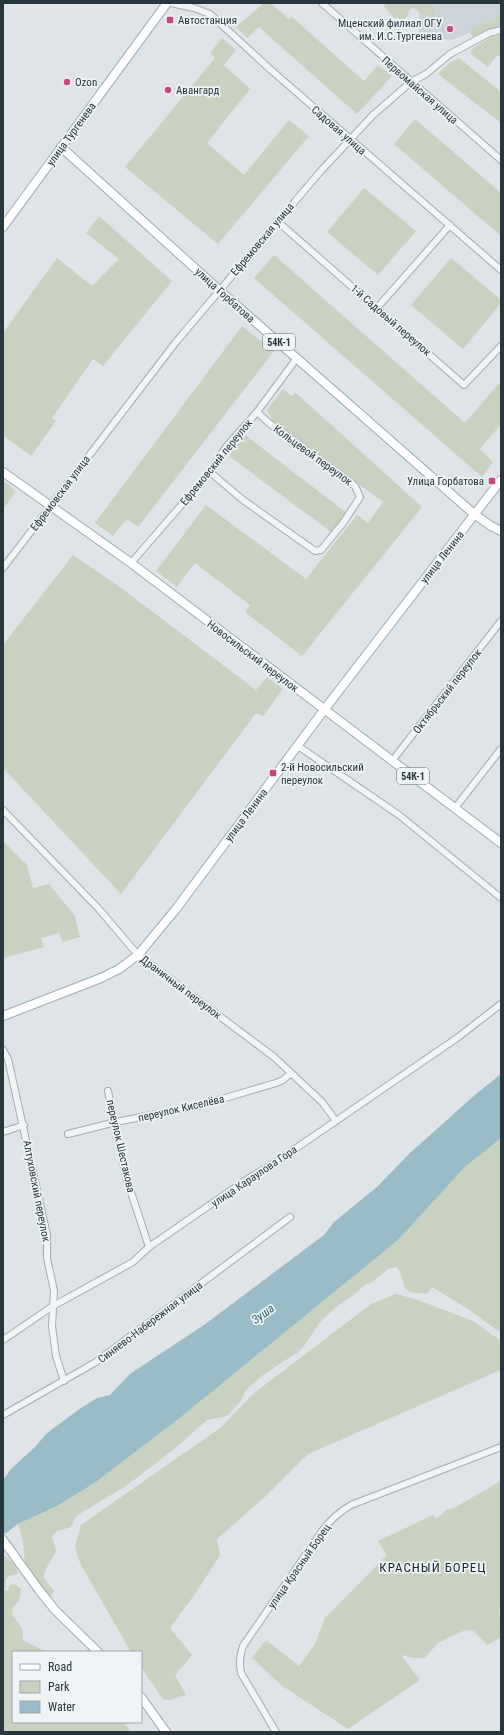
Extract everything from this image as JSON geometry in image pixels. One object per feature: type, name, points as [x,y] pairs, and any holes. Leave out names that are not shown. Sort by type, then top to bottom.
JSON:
[{"type":"main road","name":"улица Тургенева","points":[[4,224],[167,3]]},
{"type":"main road","name":"улица Горбатова","points":[[61,147],[219,290],[474,514],[501,531]]},
{"type":"main road","name":"Новосильский переулок","points":[[3,472],[52,505],[131,563],[501,843]]},
{"type":"main road","name":"улица Ленина","points":[[3,1016],[101,978],[119,969],[138,955],[176,909],[324,710],[501,480]]},
{"type":"main road","points":[[3,1540],[55,1610],[97,1651]]},
{"type":"main road","points":[[142,1698],[166,1732]]},
{"type":"street","name":"Садовая улица","points":[[171,3],[194,8],[210,14],[351,140],[501,270]]},
{"type":"street","name":"Первомайская улица","points":[[322,3],[501,160]]},
{"type":"street","name":"Ефремовская улица","points":[[3,568],[176,342],[319,173],[384,105],[411,82],[426,74],[450,54],[489,33],[501,30]]},
{"type":"street","name":"1-й Садовый переулок","points":[[277,221],[464,385],[501,346]]},
{"type":"street","points":[[377,308],[450,225]]},
{"type":"street","name":"Ефремовский переулок","points":[[131,563],[210,472],[226,447],[257,412],[297,358]]},
{"type":"street","name":"Кольцевой переулок","points":[[210,472],[243,500],[315,551],[321,550],[343,523],[360,497],[355,486],[288,437],[257,412]]},
{"type":"street","name":"Октябрьский переулок","points":[[392,761],[501,621]]},
{"type":"street","points":[[298,746],[399,815],[501,898]]},
{"type":"street","points":[[455,808],[501,749]]},
{"type":"street","name":"Драничный переулок","points":[[3,810],[98,908],[138,955],[274,1057],[290,1074],[322,1102],[336,1120]]},
{"type":"street","name":"улица Караулова Гора","points":[[3,1340],[53,1306],[133,1262],[149,1247],[457,1038],[501,1004]]},
{"type":"street","name":"Алтуховский переулок","points":[[3,1050],[8,1059],[24,1124],[47,1234],[47,1258],[54,1290],[52,1326],[56,1356],[64,1381]]},
{"type":"street","name":"переулок Киселёва","points":[[68,1134],[116,1122],[198,1106],[276,1083],[283,1080],[290,1074]]},
{"type":"street","name":"переулок Шестакова","points":[[108,1091],[116,1122],[126,1177],[149,1247]]},
{"type":"street","points":[[3,1132],[24,1124]]},
{"type":"street","name":"Синяево-Набережная улица","points":[[3,1415],[96,1362],[290,1217]]},
{"type":"street","name":"улица Красный Борец","points":[[276,1732],[241,1673],[239,1663],[240,1654],[243,1646],[332,1518],[341,1510],[351,1505],[501,1447]]},
{"type":"shaded area","name":"Мценский филиал ОГУ им. И.С.Тургенева","points":[[419,3],[501,3],[501,20],[452,40],[419,36]]},
{"type":"green space","points":[[264,3],[270,3],[289,19],[291,16],[364,81],[378,65],[392,76],[357,114],[259,27],[247,38],[236,27]]},
{"type":"green space","points":[[385,3],[433,3],[434,11],[433,15],[425,15],[414,8],[410,9],[406,18],[402,20],[393,17],[384,6]]},
{"type":"green space","points":[[501,16],[501,26],[473,37],[470,33],[471,28]]},
{"type":"green space","points":[[501,35],[501,58],[497,55],[488,67],[471,54],[472,49],[491,37]]},
{"type":"green space","points":[[222,38],[236,50],[224,65],[250,89],[207,143],[244,175],[289,120],[309,136],[218,244],[125,167],[215,58],[210,53]]},
{"type":"green space","points":[[459,58],[501,92],[501,123],[438,74],[448,64]]},
{"type":"green space","points":[[415,119],[501,193],[501,236],[394,144]]},
{"type":"green space","points":[[364,188],[416,231],[378,275],[327,232]]},
{"type":"green space","points":[[99,216],[172,281],[103,366],[93,359],[52,418],[56,421],[31,456],[3,435],[3,333],[57,258],[92,286],[119,259],[86,233]]},
{"type":"green space","points":[[274,255],[465,423],[501,381],[501,424],[480,449],[493,462],[482,477],[254,278]]},
{"type":"green space","points":[[451,258],[501,300],[501,303],[463,349],[411,305]]},
{"type":"green space","points":[[242,326],[274,351],[138,527],[127,519],[113,536],[95,523]]},
{"type":"green space","points":[[283,389],[292,396],[295,392],[422,507],[302,656],[245,612],[250,605],[195,563],[177,587],[156,571],[206,505],[306,579],[357,515],[368,523],[383,502],[273,421],[267,410]]},
{"type":"green space","points":[[245,435],[347,513],[331,532],[229,456]]},
{"type":"green space","points":[[3,481],[16,491],[3,509]]},
{"type":"green space","points":[[73,555],[117,585],[256,690],[267,677],[283,689],[263,716],[256,713],[121,894],[3,768],[3,645]]},
{"type":"green space","points":[[3,841],[27,865],[33,888],[49,884],[75,916],[80,937],[63,942],[59,933],[41,938],[44,947],[3,958]]},
{"type":"green space","points":[[501,1138],[501,1333],[468,1309],[432,1287],[427,1294],[410,1292],[405,1287],[396,1267],[388,1269],[336,1307],[320,1322],[301,1350],[263,1375],[246,1390],[241,1401],[227,1416],[207,1420],[173,1450],[126,1486],[76,1516],[71,1527],[57,1531],[52,1536],[56,1552],[43,1577],[54,1591],[50,1597],[39,1587],[25,1564],[23,1541],[18,1524],[57,1506],[96,1482],[181,1417],[398,1240],[465,1167]]},
{"type":"green space","points":[[396,1294],[415,1299],[473,1321],[501,1341],[501,1370],[308,1454],[266,1496],[217,1539],[220,1555],[197,1591],[170,1628],[192,1655],[175,1675],[186,1695],[169,1700],[163,1699],[142,1668],[142,1651],[130,1651],[80,1563],[75,1547],[81,1525],[220,1428],[253,1394],[371,1304]]},
{"type":"green space","points":[[501,1481],[501,1605],[499,1607],[501,1637],[487,1645],[474,1631],[465,1630],[438,1643],[425,1658],[415,1658],[401,1655],[420,1680],[348,1729],[281,1685],[252,1658],[266,1640],[299,1666],[315,1644],[325,1618],[387,1555],[378,1541],[433,1515],[437,1519],[446,1510],[452,1509]]},
{"type":"green space","points":[[3,1554],[15,1565],[18,1574],[11,1575],[6,1579],[5,1588],[3,1589]]},
{"type":"green space","points":[[15,1584],[21,1589],[19,1601],[13,1607],[12,1614],[22,1629],[23,1640],[45,1651],[12,1651],[12,1723],[125,1723],[131,1732],[3,1732],[3,1590],[8,1590],[10,1585]]},
{"type":"water","name":"Зуша","points":[[501,1074],[501,1138],[465,1167],[398,1240],[181,1417],[96,1482],[57,1506],[18,1524],[5,1534],[3,1531],[3,1480],[11,1469],[36,1446],[47,1433],[97,1398],[110,1395],[130,1374],[204,1325],[324,1235],[334,1222],[377,1187],[410,1153],[476,1094]]},
{"type":"place","name":"Автостанция","points":[[170,20]]},
{"type":"place","name":"Мценский филиал ОГУ им. И.С.Тургенева","points":[[450,29]]},
{"type":"place","name":"Ozon","points":[[67,82]]},
{"type":"place","name":"Авангард","points":[[168,90]]},
{"type":"place","name":"Улица Горбатова","points":[[492,481]]},
{"type":"place","name":"2-й Новосильский переулок","points":[[273,773]]},
{"type":"district","name":"КРАСНЫЙ БОРЕЦ","points":[[433,1567]]}]
